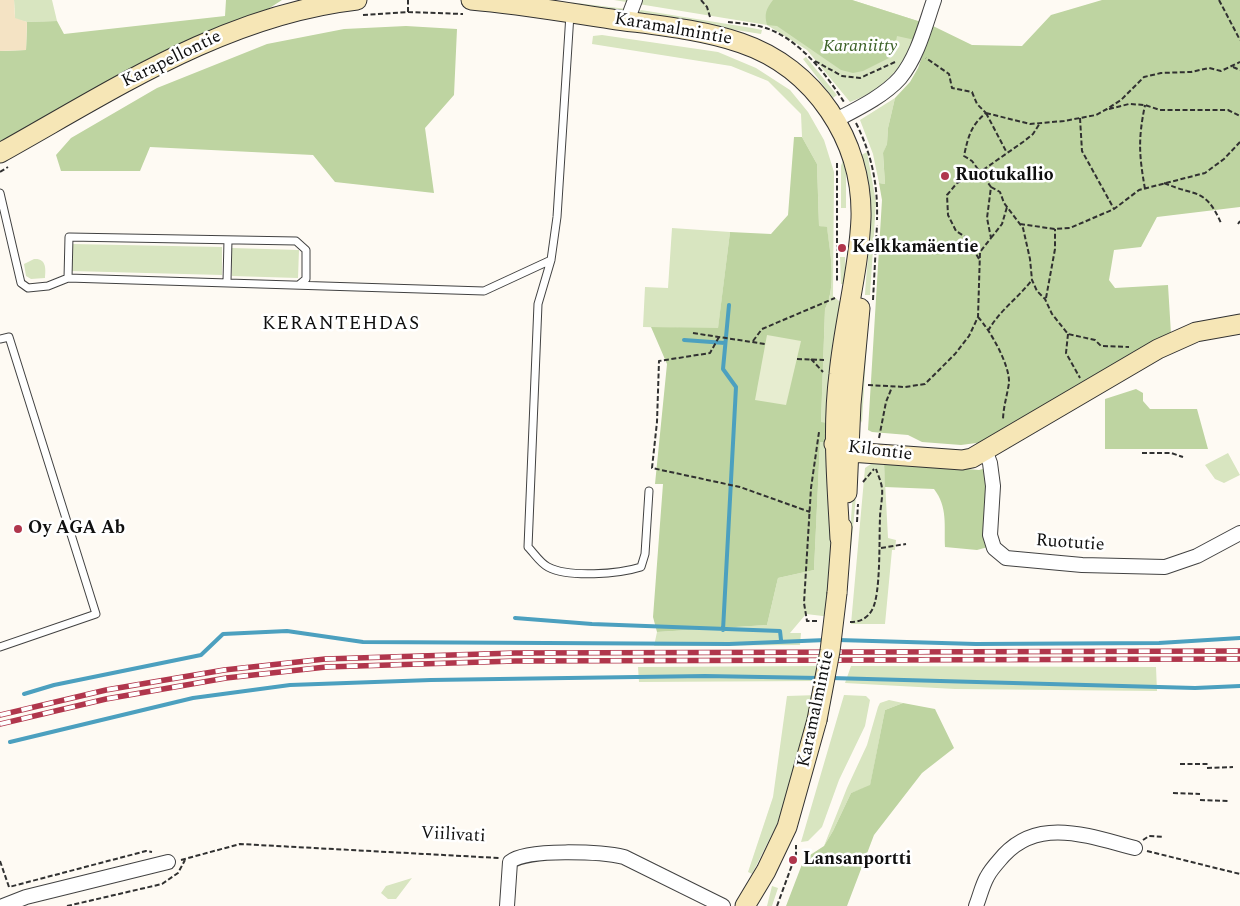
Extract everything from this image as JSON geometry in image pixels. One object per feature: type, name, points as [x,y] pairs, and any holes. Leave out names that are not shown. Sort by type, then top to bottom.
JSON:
[{"type":"street","points":[[628,21],[635,0]]},
{"type":"street","points":[[836,120],[861,106],[894,84],[901,77],[919,52],[934,0]]},
{"type":"street","name":"Karamalmintie","points":[[470,7],[549,10],[628,21],[722,37],[764,52],[802,78],[822,100],[836,120],[851,153],[860,189],[858,257],[851,404],[845,445],[837,593],[830,651],[818,720],[795,803],[782,839],[745,906]]},
{"type":"street","name":"Karapellontie","points":[[4,160],[172,57],[208,40],[275,17],[359,8]]},
{"type":"street","name":"Karamalmintie","points":[[845,445],[840,361],[856,299]]},
{"type":"street","name":"Kilontie","points":[[845,445],[962,460],[972,458],[1178,338],[1205,329],[1240,324]]},
{"type":"street","name":"Kilontie","points":[[845,445],[878,443],[985,450]]},
{"type":"street","name":"Ruotutie","points":[[985,450],[993,480],[990,535],[994,548],[1006,558],[1082,565],[1165,567],[1197,556],[1240,534]]},
{"type":"street","points":[[976,906],[987,876],[1010,848],[1032,835],[1061,832],[1083,835],[1135,848]]},
{"type":"street","points":[[507,906],[510,862],[521,855],[536,853],[608,853],[624,858],[723,906]]},
{"type":"street","points":[[3,906],[26,897],[168,862]]},
{"type":"street","name":"Karamalmintie","points":[[757,906],[766,871]]},
{"type":"lane","points":[[570,13],[557,217],[551,260],[538,304],[528,548],[546,566],[564,572],[624,573],[641,567],[645,554],[648,491]]},
{"type":"lane","points":[[0,193],[21,283],[28,288],[48,286],[68,278],[228,281],[484,291],[551,260]]},
{"type":"lane","points":[[68,278],[68,237],[296,241],[306,250],[306,279],[300,284]]},
{"type":"lane","points":[[228,240],[228,281]]},
{"type":"lane","points":[[0,340],[9,337],[96,614],[0,647]]},
{"type":"path","points":[[408,0],[408,12]]},
{"type":"path","points":[[701,0],[710,19]]},
{"type":"path","points":[[1219,0],[1240,40]]},
{"type":"path","points":[[359,8],[408,12],[470,7]]},
{"type":"path","points":[[812,60],[842,76],[860,78],[919,52],[949,74],[952,88],[972,92],[976,104],[986,113],[1007,154]]},
{"type":"path","points":[[986,113],[1030,124],[1096,115],[1121,100],[1144,77],[1209,68],[1221,71],[1240,62]]},
{"type":"path","points":[[1232,67],[1240,70]]},
{"type":"path","points":[[1107,109],[1129,104],[1145,105],[1160,110],[1228,110],[1240,116]]},
{"type":"path","points":[[1145,105],[1139,134],[1139,154],[1145,189]]},
{"type":"path","points":[[986,113],[975,122],[968,133],[964,156],[972,161],[992,187],[1000,192],[1007,207],[1020,224],[1030,259],[1032,280],[1037,291],[1045,299],[1052,314],[1068,334],[1095,340],[1101,346],[1128,346]]},
{"type":"path","points":[[1080,118],[1082,151],[1114,209]]},
{"type":"path","points":[[980,260],[967,238],[956,231],[948,215],[947,195],[956,183],[980,172],[1033,134],[1040,123]]},
{"type":"path","points":[[1020,224],[1055,229],[1070,228],[1114,209],[1145,189],[1205,173],[1224,159],[1240,142]]},
{"type":"path","points":[[836,159],[837,294],[856,299]]},
{"type":"path","points":[[0,172],[4,160]]},
{"type":"path","points":[[1164,183],[1184,188],[1208,199],[1221,223]]},
{"type":"path","points":[[991,238],[987,218],[992,187]]},
{"type":"path","points":[[867,384],[892,386],[925,384],[955,354],[969,336],[978,317],[980,252],[1002,224],[1007,207]]},
{"type":"path","points":[[1045,299],[1055,249],[1055,229]]},
{"type":"path","points":[[988,331],[994,319],[1019,297],[1032,280]]},
{"type":"path","points":[[753,342],[762,329],[856,299]]},
{"type":"path","points":[[978,317],[1006,364],[1009,381],[1003,418],[1003,441]]},
{"type":"path","points":[[692,333],[765,344]]},
{"type":"path","points":[[1068,334],[1066,353],[1088,391]]},
{"type":"path","points":[[719,337],[710,353],[659,361],[657,422],[652,468],[740,487],[810,512]]},
{"type":"path","points":[[797,359],[840,361]]},
{"type":"path","points":[[878,443],[886,402],[892,386]]},
{"type":"path","points":[[820,431],[811,488],[804,603],[807,621],[821,621]]},
{"type":"path","points":[[1142,453],[1171,452],[1183,457]]},
{"type":"path","points":[[846,622],[858,622],[868,616],[873,609],[881,548],[879,526],[882,488],[874,462]]},
{"type":"path","points":[[860,486],[880,464]]},
{"type":"path","points":[[881,548],[906,544]]},
{"type":"path","points":[[1180,764],[1233,767]]},
{"type":"path","points":[[1173,794],[1200,794]]},
{"type":"path","points":[[1200,800],[1230,801]]},
{"type":"path","points":[[1135,848],[1146,837],[1164,837]]},
{"type":"path","name":"Viilivati","points":[[168,862],[185,860],[240,844],[495,857],[510,862]]},
{"type":"path","points":[[1135,848],[1240,874]]},
{"type":"path","points":[[0,861],[9,887],[146,851],[154,852],[168,862]]},
{"type":"path","points":[[67,906],[162,884],[178,873],[185,860]]},
{"type":"green space","points":[[14,0],[52,0],[57,21],[27,22],[15,19]]},
{"type":"green space","points":[[226,0],[282,0],[268,9],[206,34],[0,144],[0,51],[26,50],[27,22],[57,21],[64,34],[225,16]]},
{"type":"green space","name":"Karaniitty","points":[[614,0],[852,0],[921,22],[904,60],[896,71],[876,89],[850,102],[807,50],[767,25]]},
{"type":"green space","name":"Karaniitty","points":[[773,0],[852,0],[921,22],[915,40],[897,36],[893,56],[863,71],[853,73],[841,70],[777,26],[767,25],[766,12]]},
{"type":"green space","points":[[1102,0],[1240,0],[1240,207],[1157,217],[1141,247],[1114,250],[1109,280],[1115,288],[1168,285],[1171,334],[984,442],[961,445],[922,442],[908,435],[868,430],[882,200],[879,183],[885,184],[883,153],[887,144],[888,128],[895,98],[910,82],[918,68],[933,26],[972,45],[1022,46],[1051,15]]},
{"type":"green space","points":[[568,2],[627,9],[626,12]]},
{"type":"green space","points":[[641,10],[762,30],[761,34],[636,14]]},
{"type":"green space","points":[[406,26],[457,29],[454,95],[425,128],[434,193],[335,182],[313,155],[150,147],[140,171],[61,171],[56,155],[71,138],[157,88],[267,44],[344,29]]},
{"type":"green space","points":[[602,35],[718,52],[756,68],[790,90],[808,112],[824,140],[834,172],[833,296],[844,305],[831,423],[821,422],[825,309],[831,290],[831,259],[827,228],[819,226],[817,164],[802,137],[801,114],[768,81],[731,66],[592,44],[593,36]]},
{"type":"green space","points":[[806,57],[837,95],[833,98],[803,59]]},
{"type":"green space","points":[[895,98],[888,128],[887,144],[883,154],[885,184],[879,183],[873,154],[860,120]]},
{"type":"green space","points":[[794,137],[802,137],[817,164],[819,226],[827,227],[832,269],[831,290],[825,309],[821,422],[831,423],[830,442],[820,442],[814,570],[778,578],[767,625],[657,632],[653,617],[663,484],[655,484],[667,364],[651,327],[718,328],[730,232],[771,234],[788,215]]},
{"type":"green space","points":[[867,152],[876,202],[870,295],[865,295],[870,224],[869,189],[861,155]]},
{"type":"green space","points":[[843,160],[846,173],[846,208],[841,208],[841,166]]},
{"type":"green space","points":[[672,228],[730,232],[718,329],[643,327],[645,287],[668,288]]},
{"type":"green space","points":[[72,244],[222,247],[222,275],[71,271]]},
{"type":"green space","points":[[232,248],[299,250],[298,278],[232,276]]},
{"type":"green space","points":[[840,257],[845,257],[847,284],[841,284]]},
{"type":"green space","points":[[34,259],[43,262],[45,278],[31,279],[26,276],[24,264]]},
{"type":"green space","points":[[864,304],[869,304],[862,423],[859,416]]},
{"type":"green space","points":[[767,335],[801,341],[786,405],[755,400]]},
{"type":"green space","points":[[1136,389],[1143,393],[1143,401],[1150,409],[1197,409],[1208,449],[1105,449],[1105,399]]},
{"type":"green space","points":[[820,441],[830,442],[834,536],[831,617],[806,614],[790,633],[801,633],[800,645],[654,646],[657,632],[767,625],[778,578],[814,570]]},
{"type":"green space","points":[[1228,453],[1240,475],[1224,483],[1215,479],[1205,465]]},
{"type":"green space","points":[[884,462],[888,538],[896,540],[895,550],[892,550],[885,624],[851,624],[865,468],[871,464]]},
{"type":"green space","points":[[884,462],[979,470],[986,468],[984,526],[988,547],[977,550],[945,547],[943,510],[934,489],[885,487]]},
{"type":"green space","points":[[854,476],[858,476],[851,548],[849,548]]},
{"type":"green space","points":[[823,666],[817,681],[639,682],[638,667]]},
{"type":"green space","points":[[851,666],[1156,667],[1157,691],[955,689],[845,683]]},
{"type":"green space","points":[[818,695],[792,794],[752,874],[748,872],[773,797],[787,696]]},
{"type":"green space","points":[[844,695],[866,696],[870,700],[865,726],[839,780],[822,827],[808,841],[801,842]]},
{"type":"green space","points":[[889,700],[903,703],[885,710],[870,786],[851,793],[824,846],[847,788],[867,745],[878,707],[880,703]]},
{"type":"green space","points":[[903,703],[935,709],[954,748],[922,773],[874,835],[847,906],[786,906],[804,859],[824,846],[851,793],[870,785],[885,710]]},
{"type":"green space","points":[[412,878],[396,899],[388,899],[381,893],[386,886]]},
{"type":"green space","points":[[772,886],[778,888],[772,906],[767,906]]},
{"type":"sand","points":[[0,0],[14,0],[15,18],[27,22],[26,50],[0,51]]},
{"type":"waterway","points":[[723,630],[736,387],[723,369],[729,305]]},
{"type":"waterway","points":[[684,340],[725,343]]},
{"type":"waterway","points":[[515,618],[592,624],[780,631],[781,640]]},
{"type":"waterway","points":[[24,694],[54,685],[201,655],[223,634],[287,631],[363,642],[729,644],[826,640]]},
{"type":"waterway","points":[[838,640],[976,644],[1159,643],[1240,638]]},
{"type":"waterway","points":[[10,742],[193,698],[290,685],[431,680],[705,676],[819,678]]},
{"type":"waterway","points":[[831,678],[1195,688],[1240,686]]},
{"type":"railway","points":[[0,715],[106,690],[224,670],[325,659],[515,653],[1240,651]]},
{"type":"railway","points":[[0,724],[106,699],[226,678],[326,667],[515,661],[1240,659]]},
{"type":"place","name":"Ruotukallio","points":[[945,176]]},
{"type":"place","name":"Kelkkamäentie","points":[[842,248]]},
{"type":"place","name":"Oy AGA Ab","points":[[18,529]]},
{"type":"place","name":"Lansanportti","points":[[793,860]]},
{"type":"district","name":"KERANTEHDAS","points":[[341,325]]}]
